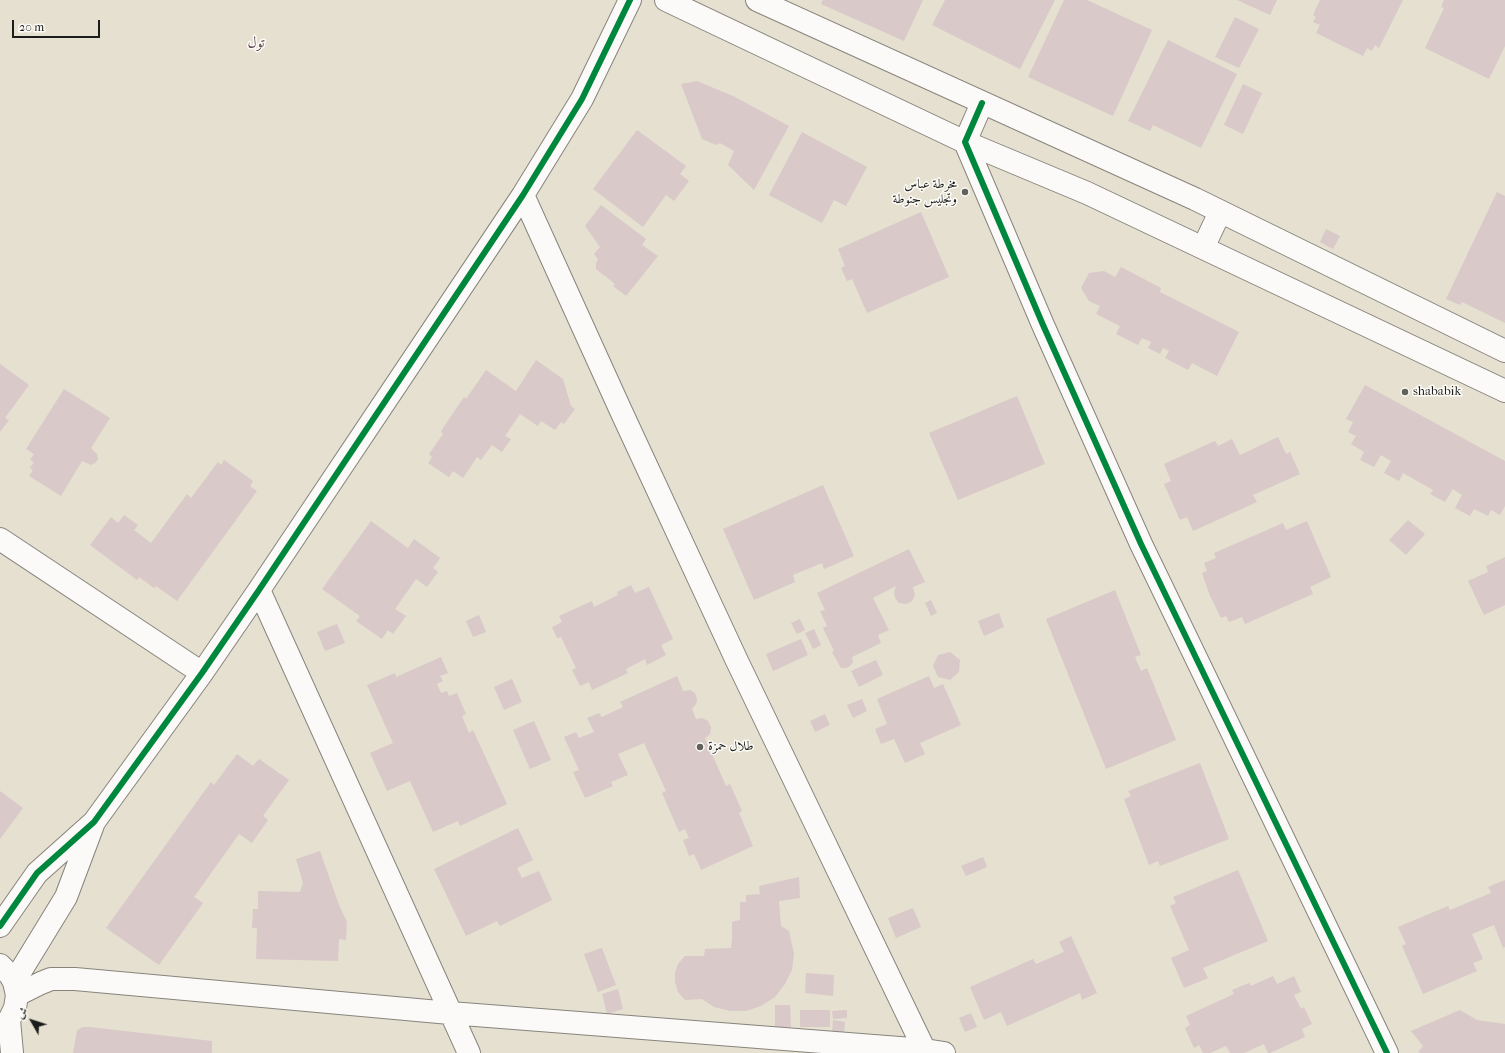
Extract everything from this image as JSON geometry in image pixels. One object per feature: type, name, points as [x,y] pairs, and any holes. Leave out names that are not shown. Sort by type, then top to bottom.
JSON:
[{"type":"street","points":[[0,926],[37,873],[94,822],[202,673],[259,590],[523,195],[582,99],[630,0]]},
{"type":"street","points":[[666,0],[965,142],[1087,193],[1505,391]]},
{"type":"street","points":[[757,0],[1220,212],[1505,351]]},
{"type":"street","points":[[982,103],[965,142],[1043,325],[1141,544],[1387,1053]]},
{"type":"street","points":[[523,195],[620,412],[727,639],[932,1052]]},
{"type":"street","points":[[1203,248],[1220,212]]},
{"type":"street","points":[[0,540],[202,673]]},
{"type":"street","points":[[259,590],[468,1053]]},
{"type":"street","points":[[12,1053],[4,1023],[15,1008],[16,989],[66,897],[94,822]]},
{"type":"street","points":[[0,965],[10,975],[16,989]]},
{"type":"street","points":[[16,989],[51,979],[75,979],[450,1013],[932,1052]]},
{"type":"building","points":[[823,0],[923,0],[904,41],[821,4]]},
{"type":"building","points":[[945,0],[1055,0],[1020,69],[932,25]]},
{"type":"building","points":[[1064,0],[1087,0],[1152,30],[1113,116],[1028,77]]},
{"type":"building","points":[[1237,0],[1277,0],[1270,15]]},
{"type":"building","points":[[1320,0],[1403,0],[1379,48],[1375,45],[1372,51],[1367,48],[1363,56],[1316,33],[1320,25],[1313,22],[1316,17],[1313,15]]},
{"type":"building","points":[[1444,0],[1505,0],[1505,46],[1489,79],[1425,48],[1444,8],[1441,7]]},
{"type":"building","points":[[1235,17],[1259,29],[1239,68],[1215,57]]},
{"type":"building","points":[[1168,40],[1237,74],[1201,148],[1153,125],[1150,131],[1128,121]]},
{"type":"building","points":[[697,81],[733,96],[789,126],[754,190],[728,165],[734,151],[720,143],[716,145],[702,139],[681,84]]},
{"type":"building","points":[[1243,84],[1262,93],[1243,134],[1224,125]]},
{"type":"building","points":[[637,130],[686,166],[680,174],[689,181],[674,201],[666,195],[643,227],[593,189]]},
{"type":"building","points":[[802,132],[867,167],[846,206],[834,200],[822,223],[769,195]]},
{"type":"building","points":[[1497,192],[1505,196],[1505,323],[1462,302],[1460,305],[1446,299]]},
{"type":"building","points":[[601,205],[646,239],[642,245],[658,256],[626,296],[613,286],[615,284],[596,269],[598,259],[594,254],[600,247],[585,226]]},
{"type":"building","points":[[921,212],[949,277],[867,313],[852,279],[847,281],[841,268],[845,266],[838,249]]},
{"type":"building","points":[[1326,229],[1340,236],[1333,249],[1320,242]]},
{"type":"building","points":[[1121,267],[1161,288],[1160,292],[1239,332],[1217,376],[1192,363],[1188,370],[1165,358],[1169,351],[1163,348],[1160,354],[1148,348],[1151,342],[1142,338],[1138,345],[1116,334],[1120,326],[1096,314],[1100,306],[1089,301],[1081,288],[1089,273],[1104,271],[1115,277]]},
{"type":"building","points":[[536,360],[563,379],[571,406],[575,409],[564,424],[561,422],[555,430],[541,421],[538,426],[520,414],[505,436],[511,439],[502,452],[492,445],[481,460],[477,457],[463,478],[453,471],[449,477],[428,463],[432,457],[429,454],[443,434],[441,431],[464,397],[466,399],[486,370],[516,391]]},
{"type":"building","points":[[0,364],[29,385],[5,418],[9,420],[0,432]]},
{"type":"building","points":[[1365,385],[1505,461],[1505,506],[1500,515],[1491,510],[1488,516],[1474,509],[1470,516],[1455,508],[1462,495],[1453,489],[1445,502],[1430,494],[1433,490],[1403,473],[1399,481],[1384,473],[1391,461],[1381,455],[1374,467],[1360,460],[1364,452],[1351,444],[1356,436],[1348,432],[1353,422],[1346,419]]},
{"type":"building","points":[[64,389],[110,418],[91,448],[97,454],[98,459],[91,465],[82,461],[61,496],[29,476],[33,470],[30,468],[34,462],[30,460],[34,454],[26,449]]},
{"type":"building","points":[[1017,396],[1045,464],[958,500],[929,433]]},
{"type":"building","points":[[1278,437],[1286,454],[1290,452],[1300,474],[1253,495],[1257,502],[1193,531],[1187,517],[1180,520],[1164,484],[1171,481],[1164,464],[1215,441],[1218,446],[1232,439],[1240,455]]},
{"type":"building","points":[[224,460],[253,481],[250,486],[257,491],[177,601],[156,586],[154,588],[139,577],[137,580],[90,545],[111,517],[118,523],[124,515],[138,525],[134,530],[151,543],[187,494],[191,498],[218,462],[221,465]]},
{"type":"building","points":[[823,485],[854,556],[824,569],[822,563],[793,575],[795,582],[754,600],[723,529]]},
{"type":"building","points":[[1408,520],[1425,534],[1406,555],[1389,540]]},
{"type":"building","points":[[371,521],[408,548],[414,539],[440,558],[433,568],[438,572],[427,587],[416,579],[395,609],[406,616],[393,634],[388,630],[382,639],[356,621],[360,616],[322,589]]},
{"type":"building","points":[[1307,521],[1331,577],[1310,587],[1313,594],[1245,624],[1242,617],[1229,622],[1226,616],[1221,618],[1210,596],[1202,573],[1207,571],[1204,563],[1216,558],[1214,553],[1283,523],[1286,530]]},
{"type":"building","points":[[909,549],[925,582],[913,587],[915,595],[912,601],[906,604],[899,603],[895,598],[894,592],[896,586],[873,598],[889,630],[878,635],[881,643],[852,657],[853,662],[850,666],[841,668],[832,652],[834,651],[823,628],[827,626],[820,611],[825,610],[817,593]]},
{"type":"building","points":[[1505,557],[1505,605],[1484,615],[1468,581],[1488,572],[1486,566]]},
{"type":"building","points":[[631,585],[635,593],[649,587],[673,639],[661,645],[666,655],[647,665],[645,659],[626,669],[628,673],[592,690],[589,682],[580,686],[572,670],[576,668],[561,637],[557,638],[552,627],[562,622],[559,616],[592,601],[594,607],[618,595],[617,592]]},
{"type":"building","points":[[1115,590],[1141,655],[1135,657],[1141,671],[1147,668],[1176,740],[1106,769],[1046,619]]},
{"type":"building","points":[[931,600],[937,613],[931,616],[925,603]]},
{"type":"building","points":[[999,613],[1004,627],[984,636],[978,621]]},
{"type":"building","points":[[479,615],[486,632],[473,637],[466,621]]},
{"type":"building","points":[[800,619],[805,630],[797,634],[791,623]]},
{"type":"building","points":[[337,624],[345,643],[325,651],[317,632]]},
{"type":"building","points":[[814,629],[821,645],[813,649],[805,633]]},
{"type":"building","points":[[801,639],[808,655],[773,671],[766,654]]},
{"type":"building","points":[[950,652],[960,660],[959,672],[950,680],[938,677],[933,666],[938,655]]},
{"type":"building","points":[[441,657],[448,673],[440,676],[443,681],[437,684],[441,693],[447,691],[449,696],[457,693],[466,714],[462,716],[469,733],[473,730],[507,804],[460,826],[458,821],[433,832],[410,781],[387,791],[370,753],[393,743],[367,685],[395,673],[396,677]]},
{"type":"building","points":[[876,660],[883,675],[859,687],[851,671]]},
{"type":"building","points":[[677,676],[683,691],[690,690],[695,693],[697,699],[696,704],[692,709],[696,719],[702,718],[708,721],[711,727],[710,734],[705,738],[726,786],[730,784],[742,811],[739,813],[753,846],[701,870],[694,854],[689,856],[683,840],[689,838],[685,829],[679,832],[662,793],[666,791],[644,743],[618,754],[628,775],[611,782],[613,786],[585,798],[573,772],[579,770],[564,737],[576,732],[579,738],[594,732],[587,718],[599,713],[602,717],[623,707],[620,702]]},
{"type":"building","points":[[929,676],[934,688],[943,684],[961,725],[920,743],[925,754],[905,763],[894,739],[881,744],[875,729],[887,724],[877,699]]},
{"type":"building","points":[[512,679],[522,702],[504,710],[494,687]]},
{"type":"building","points":[[862,699],[867,711],[853,718],[847,705]]},
{"type":"building","points":[[825,714],[830,725],[815,732],[810,721]]},
{"type":"building","points":[[534,721],[551,760],[530,769],[513,730]]},
{"type":"building","points":[[237,754],[253,766],[259,759],[289,780],[263,816],[268,820],[252,843],[239,834],[194,897],[203,903],[159,965],[106,928],[211,782],[214,785]]},
{"type":"building","points":[[1200,763],[1229,839],[1160,866],[1158,861],[1149,865],[1124,799],[1131,796],[1128,791]]},
{"type":"building","points":[[0,791],[23,808],[0,839]]},
{"type":"building","points":[[518,828],[533,860],[517,868],[522,878],[539,871],[552,900],[500,926],[497,921],[466,936],[434,869]]},
{"type":"building","points":[[320,851],[339,905],[347,922],[346,940],[339,939],[338,961],[256,959],[257,928],[252,928],[253,909],[258,909],[258,891],[300,892],[303,883],[296,859]]},
{"type":"building","points":[[983,857],[987,867],[966,876],[961,866]]},
{"type":"building","points":[[1238,870],[1268,941],[1203,968],[1208,978],[1184,988],[1171,958],[1189,950],[1170,906],[1176,903],[1173,897]]},
{"type":"building","points":[[799,877],[800,898],[779,901],[781,926],[789,931],[794,954],[792,970],[785,984],[775,997],[761,1006],[746,1011],[730,1011],[714,1007],[702,999],[685,1000],[678,992],[675,982],[675,973],[678,964],[685,956],[704,956],[705,949],[731,948],[732,922],[740,920],[740,902],[746,902],[746,895],[760,894],[759,886]]},
{"type":"building","points":[[1505,880],[1505,947],[1503,948],[1494,925],[1472,934],[1483,959],[1473,963],[1477,971],[1423,994],[1402,946],[1406,944],[1398,927],[1448,906],[1450,910],[1491,893],[1488,887]]},
{"type":"building","points":[[913,908],[921,927],[896,938],[888,918]]},
{"type":"building","points":[[1071,936],[1097,993],[1082,1000],[1080,993],[1007,1026],[1001,1012],[984,1020],[970,987],[1033,959],[1036,964],[1064,952],[1059,942]]},
{"type":"building","points":[[602,948],[616,985],[598,992],[584,954]]},
{"type":"building","points":[[806,973],[834,975],[833,996],[805,993]]},
{"type":"building","points":[[1273,976],[1277,984],[1294,976],[1301,992],[1294,995],[1301,1009],[1304,1007],[1312,1024],[1302,1029],[1305,1037],[1270,1053],[1268,1053],[1264,1044],[1244,1053],[1230,1053],[1226,1046],[1210,1053],[1203,1053],[1199,1045],[1194,1048],[1185,1028],[1190,1025],[1186,1016],[1234,994],[1232,990],[1249,983],[1251,986]]},
{"type":"building","points":[[618,989],[623,1009],[607,1014],[602,994]]},
{"type":"building","points":[[775,1005],[790,1005],[791,1027],[775,1027]]},
{"type":"building","points":[[800,1010],[830,1010],[830,1027],[800,1027]]},
{"type":"building","points":[[847,1010],[847,1018],[833,1019],[832,1011]]},
{"type":"building","points":[[1460,1010],[1477,1020],[1505,1024],[1505,1053],[1418,1052],[1423,1046],[1411,1031]]},
{"type":"building","points":[[971,1013],[977,1027],[965,1032],[959,1018]]},
{"type":"building","points":[[833,1020],[845,1022],[844,1033],[832,1032]]},
{"type":"building","points":[[83,1027],[212,1041],[212,1053],[73,1053],[77,1030]]},
{"type":"cycle path","points":[[0,926],[37,873],[94,822],[202,673],[259,590],[523,195],[582,99],[630,0]]},
{"type":"cycle path","points":[[982,103],[965,142],[1043,325],[1141,544],[1387,1053]]},
{"type":"place","name":"مخرطة عباس وتجليس جنوطة","points":[[965,192]]},
{"type":"place","name":"shababik","points":[[1405,392]]},
{"type":"place","name":"طلال حمزة","points":[[700,747]]},
{"type":"district","name":"تول","points":[[256,43]]}]
